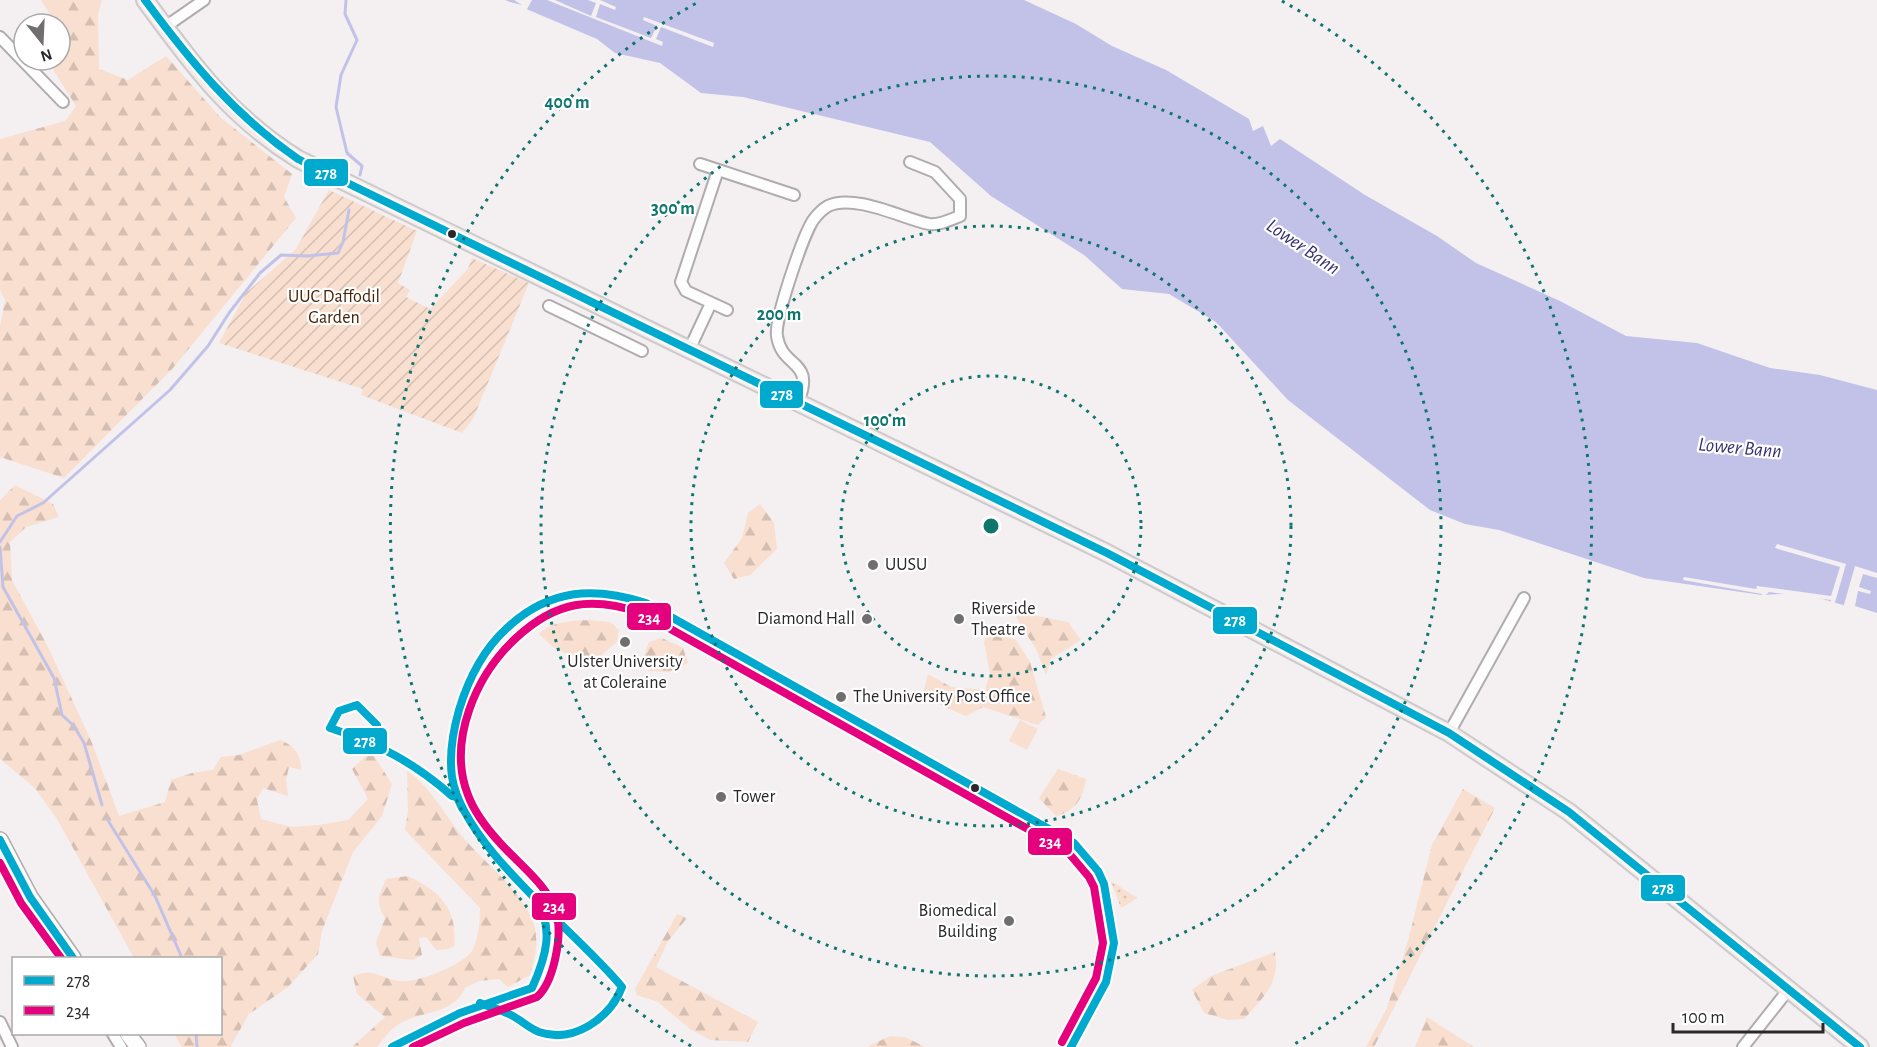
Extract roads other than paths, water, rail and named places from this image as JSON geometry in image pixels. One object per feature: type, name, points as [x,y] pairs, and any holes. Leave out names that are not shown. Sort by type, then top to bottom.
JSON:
[{"type":"main road","points":[[145,0],[191,62],[234,112],[298,159],[1107,553],[1449,733],[1569,812],[1860,1047]]},
{"type":"main road","points":[[0,840],[30,897],[72,957]]},
{"type":"main road","points":[[129,1035],[138,1047]]},
{"type":"street","points":[[165,27],[204,0]]},
{"type":"street","points":[[0,37],[4,51],[63,102]]},
{"type":"street","points":[[798,403],[805,383],[802,370],[785,355],[777,336],[778,313],[813,220],[828,206],[846,203],[890,209],[932,225],[960,216],[960,199],[935,172],[910,162]]},
{"type":"street","points":[[700,164],[794,195]]},
{"type":"street","points":[[718,170],[681,278],[686,291],[727,310]]},
{"type":"street","points":[[690,348],[711,303]]},
{"type":"street","points":[[549,306],[642,351]]},
{"type":"street","points":[[1449,733],[1524,598]]},
{"type":"street","points":[[1743,1047],[1789,989]]},
{"type":"street","points":[[0,1022],[8,1046]]},
{"type":"water","name":"Lower Bann","points":[[505,0],[1024,0],[1076,24],[1112,46],[1166,70],[1249,119],[1253,131],[1263,126],[1271,146],[1280,139],[1365,195],[1437,236],[1476,263],[1560,301],[1626,336],[1697,343],[1770,368],[1820,375],[1877,390],[1877,615],[1802,593],[1762,595],[1644,578],[1499,530],[1465,524],[1430,510],[1288,400],[1216,322],[1169,294],[1122,289],[1084,255],[991,196],[930,142],[743,97],[701,93],[660,63],[615,53],[597,39]]},
{"type":"waterway","points":[[346,0],[345,14],[357,40],[341,75],[336,107],[347,153],[362,166],[360,175]]},
{"type":"waterway","points":[[0,542],[17,516],[43,503],[170,390],[208,346],[229,313],[260,273],[281,255],[307,256],[338,253],[343,242],[349,210]]},
{"type":"waterway","points":[[0,547],[3,587],[54,678],[62,715],[74,726],[84,743],[102,805]]},
{"type":"waterway","points":[[107,819],[155,896],[182,957]]},
{"type":"waterway","points":[[196,1035],[197,1047]]},
{"type":"place","name":"UUSU","points":[[873,565]]},
{"type":"place","name":"Diamond Hall","points":[[867,619]]},
{"type":"place","name":"Riverside Theatre","points":[[959,619]]},
{"type":"place","name":"Ulster University at Coleraine","points":[[625,642]]},
{"type":"place","name":"The University Post Office","points":[[841,697]]},
{"type":"place","name":"Tower","points":[[721,797]]},
{"type":"place","name":"Biomedical Building","points":[[1009,921]]},
{"type":"park label","name":"UUC Daffodil Garden","points":[[334,307]]}]
